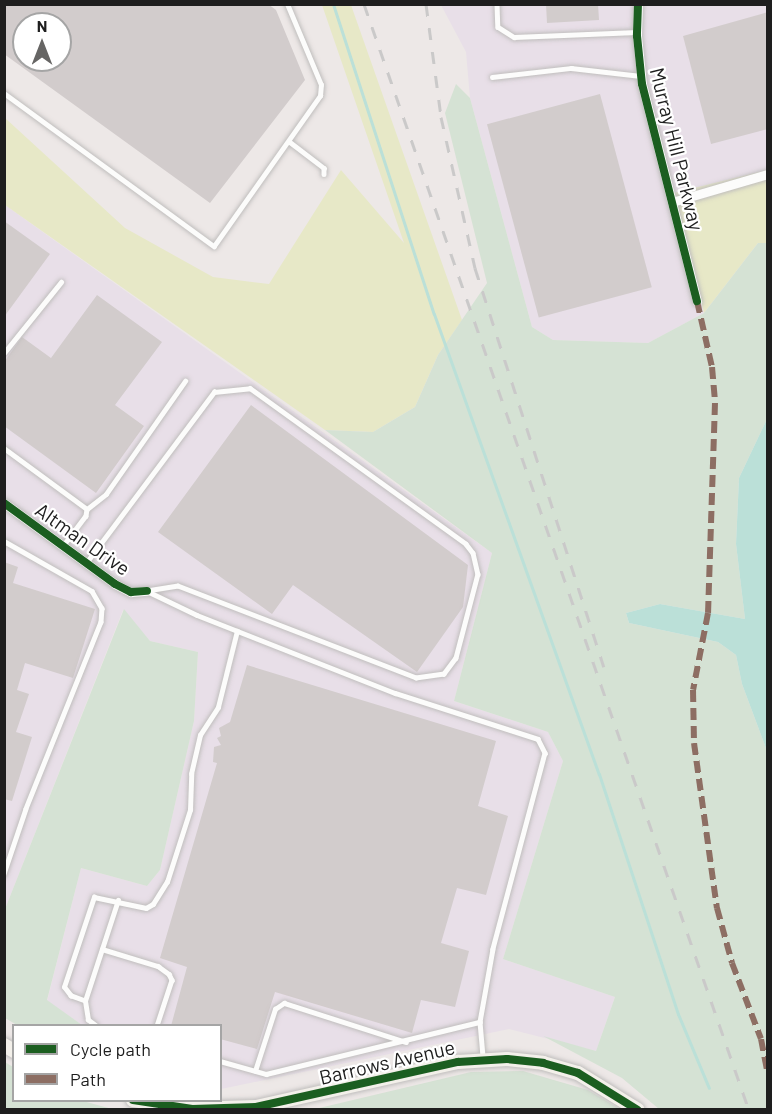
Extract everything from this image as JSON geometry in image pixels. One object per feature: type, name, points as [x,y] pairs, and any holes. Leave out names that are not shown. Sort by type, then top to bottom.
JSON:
[{"type":"street","name":"Murray Hill Parkway","points":[[638,4],[640,76],[697,300]]},
{"type":"street","points":[[672,202],[768,174]]},
{"type":"street","name":"Altman Drive","points":[[4,503],[123,589],[147,591]]},
{"type":"street","name":"Barrows Avenue","points":[[140,1102],[192,1109],[256,1107],[483,1059],[529,1061],[567,1070],[607,1088],[638,1110]]},
{"type":"lane","points":[[4,93],[214,246],[316,104],[321,85],[287,4]]},
{"type":"lane","points":[[496,4],[498,27],[514,37],[637,32]]},
{"type":"lane","points":[[492,77],[571,68],[640,76]]},
{"type":"lane","points":[[290,142],[324,168],[324,174]]},
{"type":"lane","points":[[4,353],[61,282]]},
{"type":"lane","points":[[63,546],[86,516],[87,508],[106,494],[185,381]]},
{"type":"lane","points":[[86,563],[214,392],[250,388],[466,544],[473,553],[478,574],[456,658],[444,674],[416,678],[178,586],[166,585],[147,591]]},
{"type":"lane","points":[[4,448],[87,508]]},
{"type":"lane","points":[[4,541],[92,591],[102,608],[101,622],[26,809],[4,874]]},
{"type":"lane","points":[[147,591],[237,631],[395,693],[538,739],[545,753],[493,949],[480,1022],[483,1059]]},
{"type":"lane","points":[[85,1001],[70,996],[64,987],[94,897],[118,900],[146,908],[153,904],[166,882],[190,810],[191,774],[200,735],[218,707],[237,631]]},
{"type":"lane","points":[[93,1024],[88,1020],[85,1001],[118,900]]},
{"type":"lane","points":[[102,949],[158,966],[169,974],[172,980],[158,1024]]},
{"type":"lane","points":[[255,1071],[275,1009],[284,1003],[406,1042]]},
{"type":"lane","points":[[222,1062],[266,1074],[406,1042],[480,1022]]},
{"type":"shaded area","points":[[322,5],[351,5],[462,320],[438,355],[415,407],[373,432],[325,430],[5,205],[4,117],[125,228],[213,277],[269,284],[341,170],[404,243]]},
{"type":"shaded area","points":[[441,5],[767,5],[767,170],[674,193],[704,313],[648,343],[553,340],[532,327],[470,98],[466,52]]},
{"type":"shaded area","points":[[456,84],[470,98],[532,327],[553,340],[648,343],[704,313],[758,243],[767,243],[767,419],[739,478],[736,544],[745,619],[660,604],[626,613],[629,623],[718,642],[736,655],[742,684],[767,751],[767,1109],[659,1109],[622,1078],[543,1036],[596,1051],[615,997],[503,959],[563,761],[548,732],[454,701],[492,553],[325,430],[373,432],[415,407],[438,355],[487,283],[445,113]]},
{"type":"shaded area","points":[[767,170],[767,243],[758,243],[704,313],[674,193]]},
{"type":"shaded area","points":[[5,205],[492,553],[454,701],[548,732],[563,761],[503,959],[615,997],[596,1051],[509,1029],[222,1089],[222,1024],[81,1024],[47,1001],[81,868],[147,886],[160,870],[194,721],[198,652],[150,641],[123,610],[5,909]]},
{"type":"shaded area","points":[[767,419],[767,751],[742,684],[736,655],[718,642],[629,623],[626,613],[660,604],[745,619],[736,544],[739,478]]},
{"type":"shaded area","points":[[124,609],[150,641],[198,652],[194,721],[160,870],[147,886],[81,868],[47,1000],[81,1024],[15,1024],[5,1018],[5,909]]},
{"type":"shaded area","points":[[5,1062],[12,1066],[12,1102],[87,1102],[112,1109],[5,1109]]},
{"type":"shaded area","points":[[523,1071],[588,1090],[620,1109],[315,1109],[471,1072]]},
{"type":"building","points":[[4,4],[268,4],[276,10],[305,80],[210,203],[29,72],[72,72],[72,12],[12,12],[12,60],[4,54]]},
{"type":"building","points":[[546,4],[598,4],[599,20],[547,23]]},
{"type":"building","points":[[768,12],[768,129],[711,144],[683,36]]},
{"type":"building","points":[[600,94],[652,287],[539,317],[487,124]]},
{"type":"building","points":[[4,221],[50,254],[4,317]]},
{"type":"building","points":[[97,295],[162,342],[115,405],[144,426],[96,493],[4,426],[4,362],[22,337],[51,358]]},
{"type":"building","points":[[251,405],[468,565],[463,607],[417,672],[293,585],[272,614],[158,532]]},
{"type":"building","points":[[4,562],[18,567],[13,583],[95,609],[73,678],[25,663],[17,690],[29,694],[16,732],[32,737],[12,801],[4,799]]},
{"type":"building","points":[[247,665],[496,741],[478,806],[508,816],[486,895],[457,888],[441,943],[469,951],[455,1007],[421,1000],[412,1033],[275,992],[257,1049],[222,1040],[222,1024],[172,1024],[187,967],[160,958],[217,763],[213,762],[214,747],[221,745],[217,738],[221,736],[219,728],[230,722]]},
{"type":"waterway","points":[[333,4],[434,314],[599,774],[678,1014],[709,1088]]},
{"type":"railway","points":[[364,4],[749,1110]]},
{"type":"railway","points":[[426,4],[441,117],[475,268],[604,667]]},
{"type":"marked path","points":[[697,301],[712,367],[715,403],[708,613],[693,690],[694,743],[717,908],[732,963],[761,1039],[768,1074]]},
{"type":"cycle path","points":[[638,4],[637,36],[642,84],[697,301]]},
{"type":"cycle path","points":[[4,503],[115,584],[131,592],[147,591]]},
{"type":"cycle path","points":[[146,1102],[192,1109],[256,1107],[458,1062],[507,1059],[543,1063],[578,1073],[638,1110]]}]
